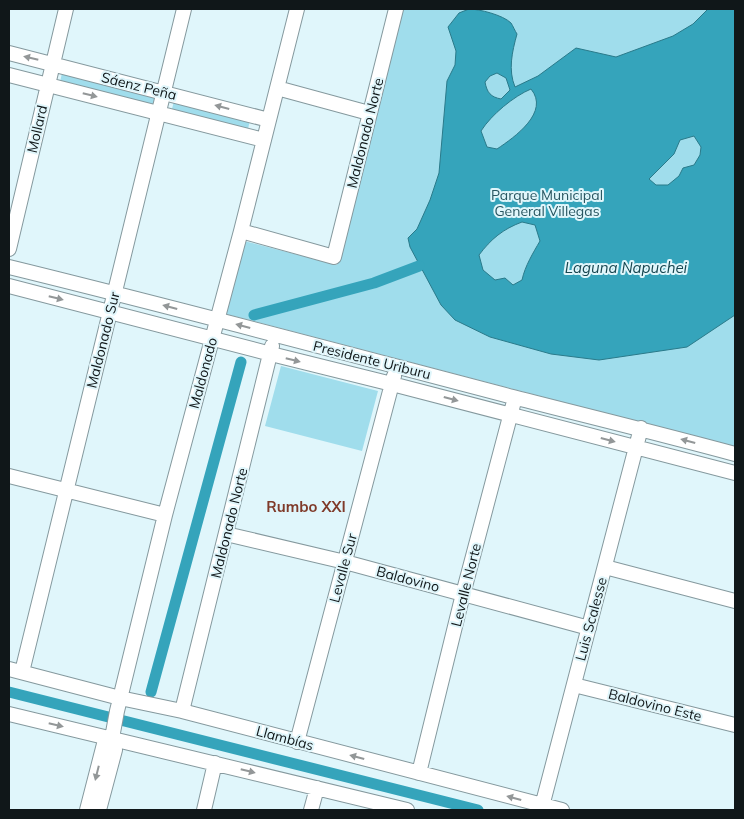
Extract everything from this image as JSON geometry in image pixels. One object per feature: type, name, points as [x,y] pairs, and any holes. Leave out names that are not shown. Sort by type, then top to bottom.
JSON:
[{"type":"street","name":"Mollard","points":[[9,249],[66,9]]},
{"type":"street","name":"Maldonado Sur","points":[[16,670],[67,490],[184,9]]},
{"type":"street","name":"Maldonado","points":[[99,810],[115,750],[113,733],[119,704],[165,515],[270,120],[297,9]]},
{"type":"street","name":"Maldonado Norte","points":[[241,231],[334,256],[396,9]]},
{"type":"street","name":"Sáenz Peña","points":[[9,53],[270,120]]},
{"type":"street","name":"Sáenz Peña","points":[[9,75],[264,140]]},
{"type":"street","points":[[277,88],[369,113]]},
{"type":"street","name":"Presidente Uriburu","points":[[9,267],[641,428],[735,454]]},
{"type":"street","name":"Presidente Uriburu","points":[[9,286],[735,473]]},
{"type":"street","name":"Maldonado Norte","points":[[182,711],[275,335]]},
{"type":"street","name":"Levalle Sur","points":[[298,742],[397,366]]},
{"type":"street","name":"Levalle Norte","points":[[419,773],[514,397]]},
{"type":"street","name":"Luis Scalesse","points":[[542,808],[641,428]]},
{"type":"street","points":[[9,476],[165,515]]},
{"type":"street","name":"Baldovino","points":[[226,534],[345,562],[589,628]]},
{"type":"street","points":[[605,567],[735,601]]},
{"type":"street","name":"Llambías","points":[[16,670],[119,704],[182,711],[419,773],[542,808],[562,810]]},
{"type":"street","name":"Baldovino Este","points":[[574,685],[735,725]]},
{"type":"street","points":[[9,714],[113,733],[215,763],[407,810]]},
{"type":"street","name":"Maldonado","points":[[87,810],[104,744],[113,733]]},
{"type":"street","points":[[204,810],[215,763]]},
{"type":"street","points":[[311,810],[317,788]]},
{"type":"green space","name":"Parque Municipal General Villegas","points":[[402,9],[735,9],[735,447],[226,314],[244,241],[337,265]]},
{"type":"green space","points":[[62,73],[155,97],[153,106],[60,82]]},
{"type":"green space","points":[[174,101],[250,120],[248,129],[172,109]]},
{"type":"green space","points":[[281,366],[378,391],[362,451],[265,426]]},
{"type":"water","name":"Laguna Napuchei","points":[[469,9],[479,10],[497,15],[511,23],[517,34],[511,68],[515,87],[538,76],[576,48],[616,57],[673,36],[693,24],[708,9],[735,9],[735,315],[687,347],[599,360],[551,354],[490,337],[455,320],[441,305],[410,247],[408,238],[417,229],[439,173],[447,81],[455,65],[456,51],[448,27],[459,13]],"holes":[[[497,73],[506,78],[510,90],[501,99],[492,96],[487,89],[485,82],[490,76]],[[531,89],[536,98],[536,106],[528,123],[513,138],[497,149],[487,147],[481,131],[485,125],[510,101]],[[694,136],[701,147],[700,155],[694,165],[683,168],[679,176],[668,185],[656,185],[649,179],[674,154],[680,140]],[[522,222],[535,225],[540,241],[527,265],[522,280],[513,285],[505,278],[495,280],[483,270],[479,255],[488,244],[509,228]]]},
{"type":"waterway","points":[[254,315],[374,283],[419,266]]},
{"type":"waterway","points":[[151,692],[241,362]]},
{"type":"waterway","points":[[9,692],[478,810]]},
{"type":"district","name":"Rumbo XXI","points":[[306,507]]}]
